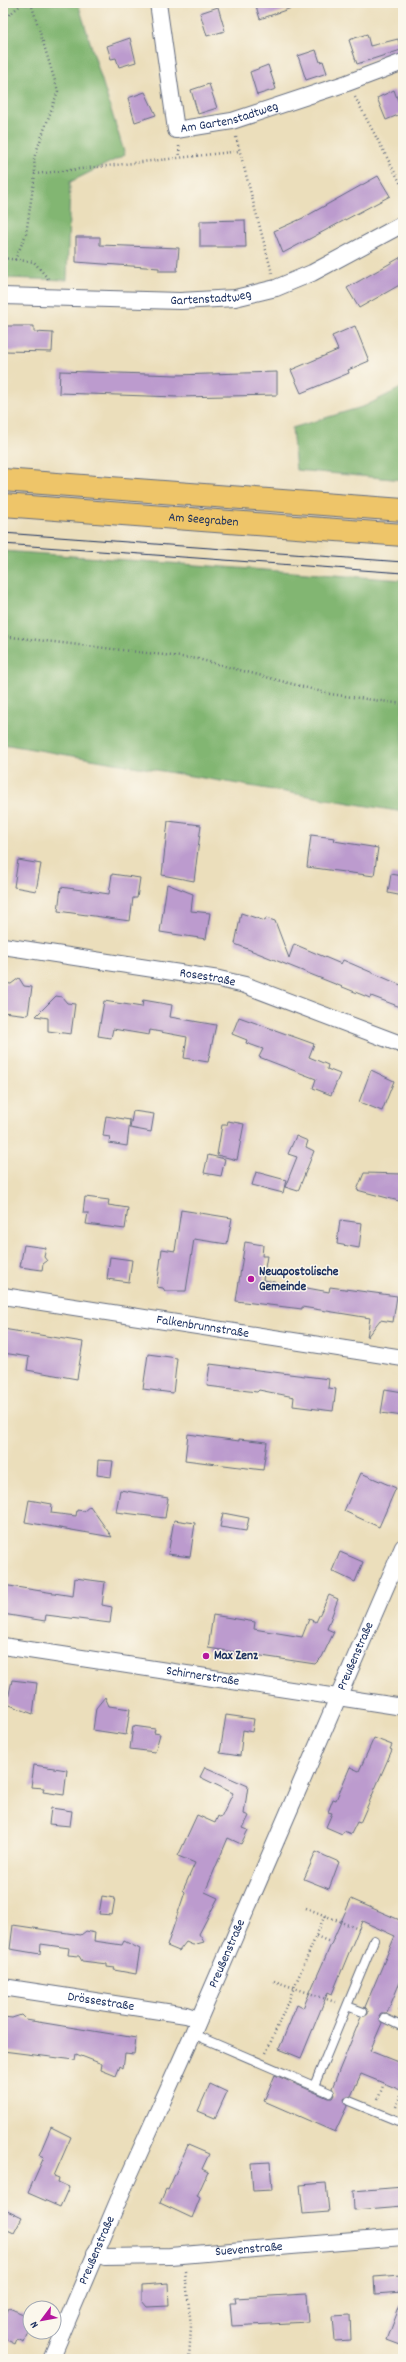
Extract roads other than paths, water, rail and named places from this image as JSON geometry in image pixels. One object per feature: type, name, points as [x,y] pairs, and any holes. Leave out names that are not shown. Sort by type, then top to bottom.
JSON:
[{"type":"main road","name":"Am Seegraben","points":[[3,480],[403,510]]},
{"type":"main road","name":"Am Seegraben","points":[[3,505],[403,535]]},
{"type":"street","name":"Am Gartenstadtweg","points":[[158,3],[176,130],[232,121],[347,83],[403,62]]},
{"type":"street","name":"Gartenstadtweg","points":[[3,296],[180,301],[235,298],[276,288],[312,273],[403,224]]},
{"type":"street","name":"Rosestraße","points":[[3,946],[219,979],[245,985],[403,1045]]},
{"type":"street","name":"Falkenbrunnstraße","points":[[3,1296],[403,1358]]},
{"type":"street","name":"Preußenstraße","points":[[51,2359],[95,2253],[196,2026],[403,1547]]},
{"type":"street","name":"Schirnerstraße","points":[[3,1646],[403,1707]]},
{"type":"street","name":"Drössestraße","points":[[3,1987],[186,2015],[196,2026]]},
{"type":"street","name":"Suevenstraße","points":[[95,2253],[105,2257],[170,2256],[403,2237]]},
{"type":"lane","points":[[314,2086],[374,1940]]},
{"type":"lane","points":[[347,2006],[363,2012]]},
{"type":"lane","points":[[384,2018],[403,2026]]},
{"type":"lane","points":[[196,2026],[261,2063],[330,2093]]},
{"type":"lane","points":[[349,2101],[403,2123]]},
{"type":"tram line","points":[[3,533],[403,562]]},
{"type":"tram line","points":[[3,544],[403,573]]},
{"type":"place","name":"Neuapostolische Gemeinde","points":[[251,1279]]},
{"type":"place","name":"Max Zenz","points":[[206,1656]]}]
